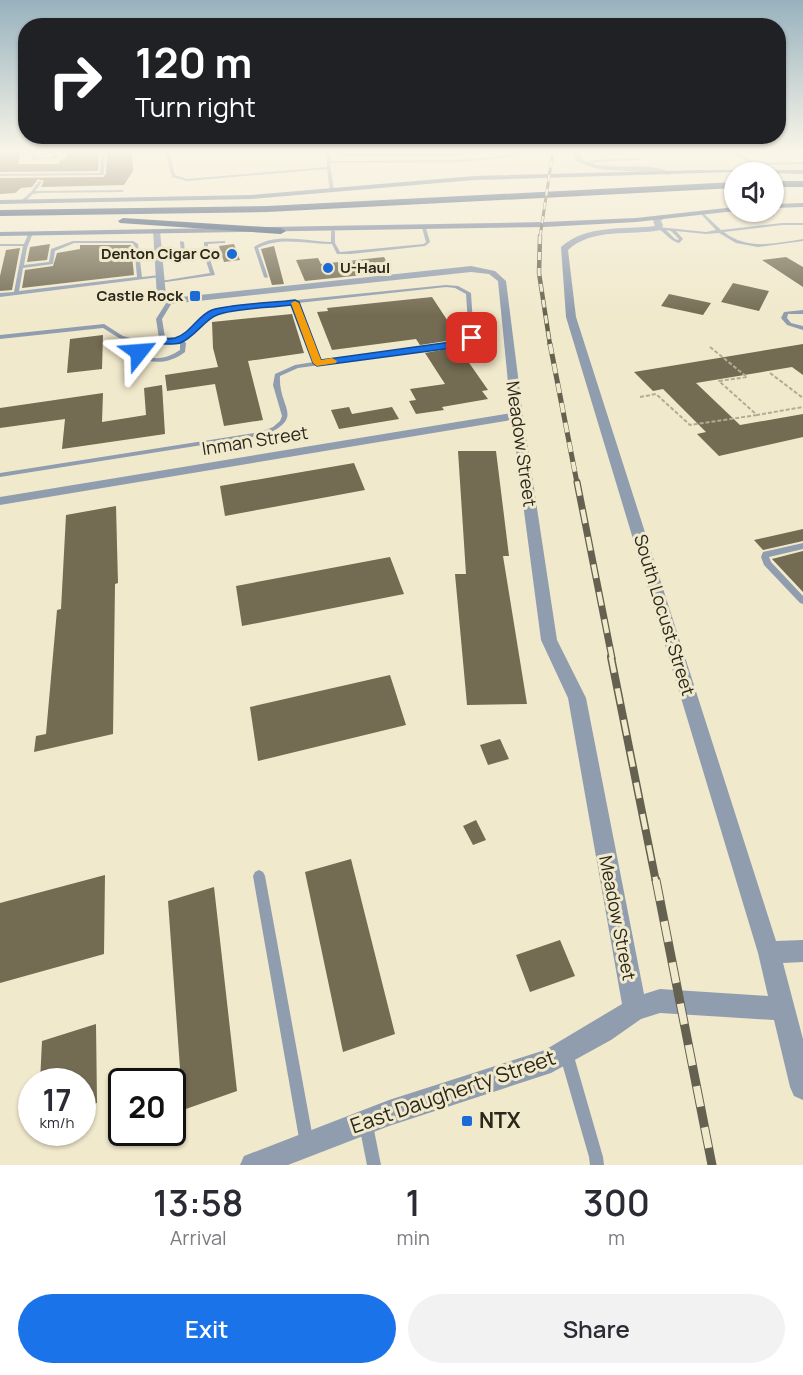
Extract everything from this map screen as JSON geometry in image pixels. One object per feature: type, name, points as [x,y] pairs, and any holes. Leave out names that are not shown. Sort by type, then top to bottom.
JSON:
[{"type":"highway","points":[[0,211],[96,205]]},
{"type":"highway","points":[[0,211],[267,209],[386,205]]},
{"type":"highway","points":[[0,220],[265,216],[441,205]]},
{"type":"highway","points":[[104,219],[281,231]]},
{"type":"main road","points":[[0,234],[333,231],[591,222],[663,226],[701,212],[724,210]]},
{"type":"street","name":"South Locust Street","points":[[663,226],[584,235],[571,240],[564,249],[571,317],[769,952],[803,1087]]},
{"type":"street","points":[[156,231],[162,298],[170,301]]},
{"type":"street","name":"Meadow Street","points":[[170,301],[471,269],[498,275],[501,281],[516,416],[549,640],[577,698],[635,1009]]},
{"type":"street","name":"Inman Street","points":[[0,501],[516,416]]},
{"type":"street","points":[[769,952],[803,951]]},
{"type":"street","name":"East Daugherty Street","points":[[253,1165],[366,1122],[551,1060],[566,1053],[635,1009],[660,1001],[783,1009]]},
{"type":"lane","points":[[701,212],[720,232],[734,242],[748,247],[803,240]]},
{"type":"lane","points":[[663,226],[720,232],[753,227],[803,224]]},
{"type":"lane","points":[[663,226],[681,239],[679,244],[673,240],[663,226]]},
{"type":"lane","points":[[333,231],[333,243],[339,253],[351,253],[425,245],[428,242],[424,228]]},
{"type":"lane","points":[[16,293],[26,245],[31,233]]},
{"type":"lane","points":[[266,277],[257,254],[256,247],[260,244],[277,240],[314,244],[333,243]]},
{"type":"lane","points":[[21,267],[51,263],[53,250],[73,242],[133,242],[136,244],[140,278]]},
{"type":"lane","points":[[182,242],[183,254]]},
{"type":"lane","points":[[0,295],[140,278],[160,279],[213,274],[206,253],[206,243],[222,242]]},
{"type":"lane","points":[[0,245],[6,247],[26,245]]},
{"type":"lane","points":[[158,257],[206,253]]},
{"type":"lane","points":[[0,475],[263,434],[279,428],[284,423],[286,415],[275,382],[277,375],[297,366],[452,345],[472,338],[468,293],[456,287],[446,286],[213,313],[178,340],[162,339],[146,344],[141,348],[140,356],[153,361],[170,359],[183,351],[184,347],[178,340]]},
{"type":"lane","points":[[162,339],[159,319],[170,301]]},
{"type":"lane","points":[[295,302],[317,363]]},
{"type":"lane","points":[[803,312],[790,312],[784,318],[789,324],[803,328]]},
{"type":"lane","points":[[0,337],[104,326],[121,337],[146,344]]},
{"type":"lane","points":[[803,546],[766,554],[765,557],[767,563],[803,601]]},
{"type":"lane","points":[[259,876],[307,1144]]},
{"type":"lane","points":[[566,1053],[597,1165]]},
{"type":"lane","points":[[366,1122],[374,1165]]},
{"type":"path","points":[[710,347],[747,377],[719,381],[758,415]]},
{"type":"path","points":[[770,374],[803,398]]},
{"type":"path","points":[[640,397],[656,394],[690,425],[803,407]]},
{"type":"building","points":[[50,244],[47,260],[27,262],[30,247]]},
{"type":"building","name":"Denton Cigar Co","points":[[234,244],[240,260],[224,262],[219,246]]},
{"type":"building","points":[[80,245],[131,245],[134,275],[22,288],[25,270],[53,266],[57,253],[80,249]]},
{"type":"building","points":[[274,246],[284,284],[272,285],[261,249]]},
{"type":"building","points":[[20,248],[12,290],[0,291],[0,276],[6,250]]},
{"type":"building","points":[[384,257],[392,272],[305,281],[296,260],[318,258],[321,264]]},
{"type":"building","points":[[786,257],[803,267],[803,287],[762,260]]},
{"type":"building","points":[[733,283],[769,291],[759,311],[721,302]]},
{"type":"building","points":[[669,294],[711,303],[703,315],[661,306]]},
{"type":"building","points":[[432,297],[455,332],[448,333],[453,340],[420,345],[416,339],[332,350],[317,312],[328,311],[327,308]]},
{"type":"building","points":[[292,314],[304,353],[248,361],[263,420],[224,426],[215,384],[167,391],[165,375],[218,367],[213,348],[212,322]]},
{"type":"building","points":[[103,335],[102,369],[67,373],[70,339]]},
{"type":"building","points":[[803,344],[803,375],[792,367],[696,383],[740,425],[803,414],[803,437],[719,456],[697,434],[706,432],[663,389],[653,391],[634,372]]},
{"type":"building","points":[[458,347],[488,390],[482,391],[488,399],[416,414],[409,401],[416,400],[410,389],[445,384],[425,353]]},
{"type":"building","points":[[162,385],[165,434],[62,449],[65,419],[0,428],[0,408],[103,393],[102,422],[146,415],[144,388]]},
{"type":"building","points":[[349,407],[352,414],[392,407],[399,419],[339,429],[331,410]]},
{"type":"building","points":[[458,451],[496,451],[509,556],[503,556],[527,704],[467,705],[455,574],[466,574]]},
{"type":"building","points":[[354,463],[365,490],[225,516],[220,486]]},
{"type":"building","points":[[116,506],[118,583],[115,584],[113,734],[34,752],[36,736],[46,734],[57,610],[61,609],[66,515]]},
{"type":"building","points":[[803,529],[803,541],[763,550],[754,540]]},
{"type":"building","points":[[803,551],[803,592],[772,559]]},
{"type":"building","points":[[390,557],[404,594],[242,626],[236,586]]},
{"type":"building","points":[[390,675],[406,725],[258,761],[250,707]]},
{"type":"building","points":[[500,739],[509,759],[488,765],[480,745]]},
{"type":"building","points":[[476,820],[486,840],[473,845],[463,826]]},
{"type":"building","points":[[351,859],[395,1034],[343,1052],[305,872]]},
{"type":"building","points":[[105,875],[104,954],[0,983],[0,903]]},
{"type":"building","points":[[214,887],[237,1091],[186,1109],[186,1068],[180,1068],[168,901]]},
{"type":"building","points":[[560,940],[575,976],[530,992],[516,955]]},
{"type":"building","points":[[96,1024],[97,1103],[96,1068],[41,1068],[42,1041]]},
{"type":"railway","points":[[540,237],[545,205]]},
{"type":"railway","points":[[540,236],[539,273],[550,345]]},
{"type":"railway","points":[[550,344],[577,483]]},
{"type":"railway","points":[[577,482],[612,658]]},
{"type":"railway","points":[[611,657],[656,882]]},
{"type":"railway","points":[[656,880],[712,1165]]},
{"type":"slow traffic","points":[[295,303],[317,363],[332,361]]},
{"type":"place","name":"Denton Cigar Co","points":[[232,254]]},
{"type":"place","name":"U-Haul","points":[[328,268]]},
{"type":"place","name":"Castle Rock","points":[[195,296]]},
{"type":"place","name":"NTX","points":[[467,1121]]},
{"type":"route","points":[[139,352],[146,344],[153,341],[178,340],[213,313],[227,309],[295,302],[317,363],[452,345],[472,338]]}]
